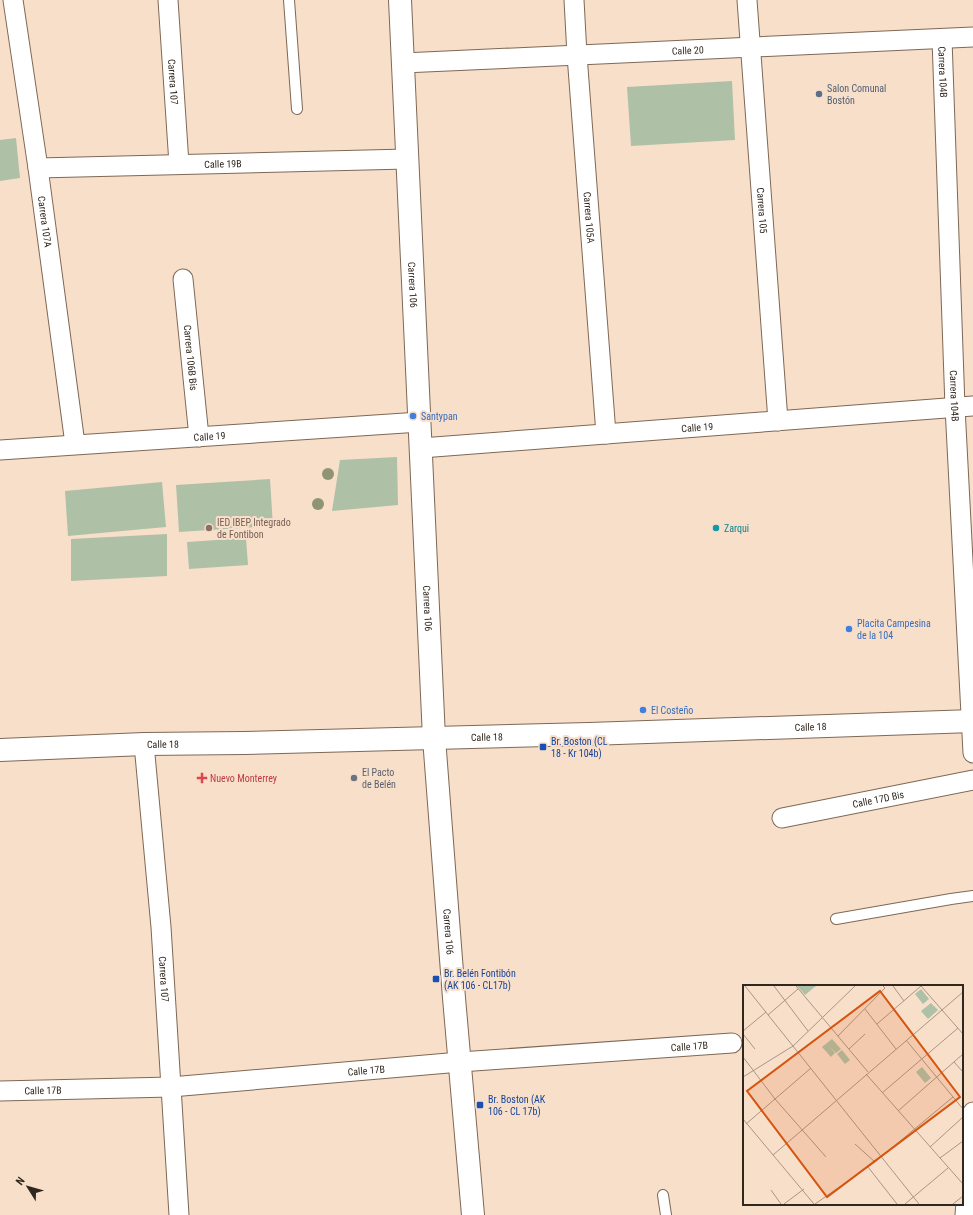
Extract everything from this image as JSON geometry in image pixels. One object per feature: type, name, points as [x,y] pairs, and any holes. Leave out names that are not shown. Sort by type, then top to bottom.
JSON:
[{"type":"street","name":"Carrera 107A","points":[[13,0],[38,168],[75,444]]},
{"type":"street","name":"Carrera 107","points":[[168,0],[179,164]]},
{"type":"street","name":"Carrera 106","points":[[400,0],[434,738],[473,1215]]},
{"type":"street","name":"Carrera 105A","points":[[574,0],[606,434]]},
{"type":"street","name":"Carrera 105","points":[[747,0],[778,421]]},
{"type":"street","name":"Calle 20","points":[[403,63],[973,37]]},
{"type":"street","name":"Carrera 104B","points":[[942,39],[964,407],[973,753]]},
{"type":"street","name":"Calle 19B","points":[[38,168],[407,159]]},
{"type":"street","name":"Carrera 106B Bis","points":[[183,279],[199,437]]},
{"type":"street","name":"Calle 19","points":[[421,448],[964,407]]},
{"type":"street","name":"Calle 19","points":[[0,450],[420,422]]},
{"type":"street","name":"Calle 18","points":[[0,750],[144,744],[260,743],[972,721]]},
{"type":"street","name":"Carrera 107","points":[[144,744],[161,927],[179,1215]]},
{"type":"street","name":"Calle 17D Bis","points":[[782,818],[973,780]]},
{"type":"street","name":"Calle 17B","points":[[0,1091],[171,1086],[460,1062],[732,1043]]},
{"type":"street","points":[[965,1215],[973,1112]]},
{"type":"lane","points":[[289,0],[297,109]]},
{"type":"lane","points":[[836,919],[973,896]]},
{"type":"lane","points":[[663,1195],[666,1215]]},
{"type":"green space","points":[[732,81],[735,140],[631,146],[627,87]]},
{"type":"green space","points":[[16,138],[20,178],[0,181],[0,140]]},
{"type":"green space","points":[[397,457],[398,505],[332,511],[340,460]]},
{"type":"green space","points":[[270,479],[273,526],[179,532],[176,485]]},
{"type":"green space","points":[[162,482],[166,527],[68,536],[65,491]]},
{"type":"green space","points":[[167,534],[167,576],[71,581],[71,539]]},
{"type":"green space","points":[[246,538],[248,565],[189,569],[187,542]]},
{"type":"place","name":"Salon Comunal Bostón","points":[[819,94]]},
{"type":"place","name":"Santypan","points":[[413,416]]},
{"type":"place","name":"IED IBEP Integrado de Fontibon","points":[[209,528]]},
{"type":"place","name":"Zarqui","points":[[716,528]]},
{"type":"place","name":"Placita Campesina de la 104","points":[[849,629]]},
{"type":"place","name":"El Costeño","points":[[643,710]]},
{"type":"place","name":"Br. Boston (CL 18 - Kr 104b)","points":[[543,747]]},
{"type":"place","name":"Nuevo Monterrey","points":[[202,778]]},
{"type":"place","name":"El Pacto de Belén","points":[[354,778]]},
{"type":"place","name":"Br. Belén Fontibón (AK 106 - CL17b)","points":[[436,979]]},
{"type":"place","name":"Br. Boston (AK 106 - CL 17b)","points":[[480,1105]]}]
